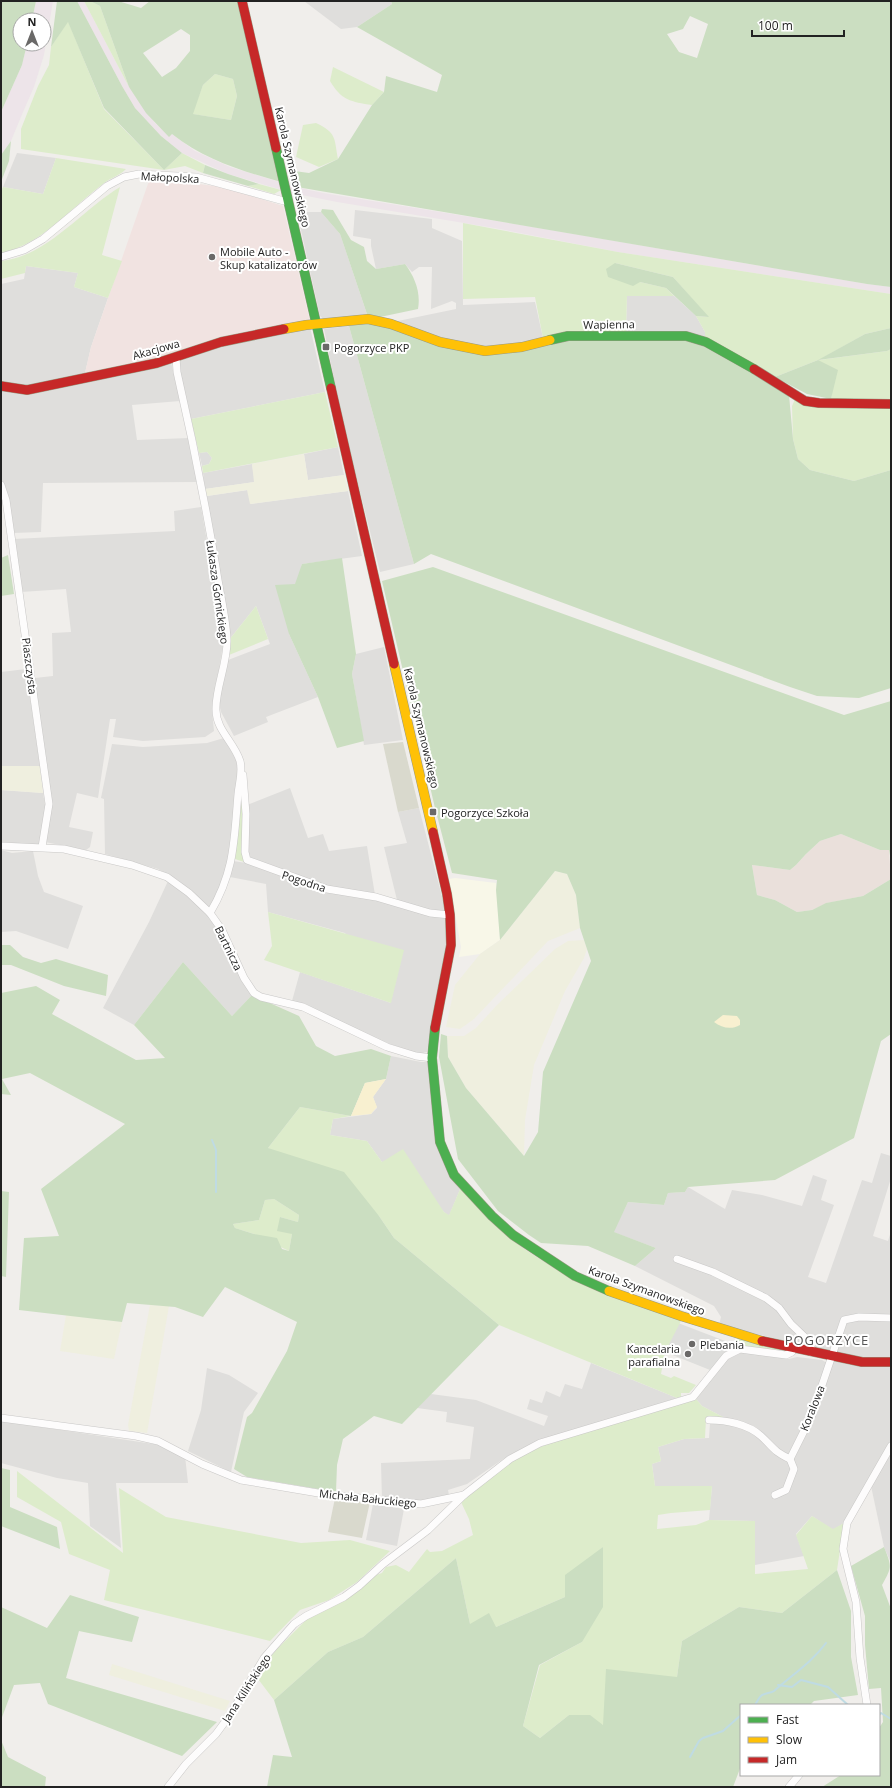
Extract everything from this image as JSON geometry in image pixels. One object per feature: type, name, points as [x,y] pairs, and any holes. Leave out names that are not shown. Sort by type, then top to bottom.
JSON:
[{"type":"street","name":"Karola Szymanowskiego","points":[[242,1],[429,812],[450,915],[450,959],[435,1028],[432,1058],[440,1142],[454,1175],[492,1216],[513,1235],[575,1276],[598,1286],[722,1330],[792,1348],[862,1362],[891,1362]]},
{"type":"street","name":"Małopolska","points":[[1,257],[24,250],[43,240],[107,186],[124,177],[139,174],[196,176],[284,201],[288,200]]},
{"type":"street","name":"Wapienna","points":[[317,325],[368,319],[391,324],[440,342],[485,351],[522,347],[568,336],[686,336],[706,342],[760,372],[805,401],[819,403],[891,404]]},
{"type":"street","name":"Akacjowa","points":[[1,386],[27,390],[143,366],[221,342],[306,325],[317,325]]},
{"type":"street","name":"Łukasza Górnickiego","points":[[176,357],[177,372],[202,488],[227,640],[225,662],[216,706],[217,720],[234,746],[241,763],[242,771],[238,789],[235,840],[230,871],[210,913]]},
{"type":"street","name":"Piaszczysta","points":[[1,485],[6,500],[49,804],[42,847]]},
{"type":"street","name":"Pogodna","points":[[242,771],[244,777],[245,852],[247,860],[327,889],[376,897],[430,912],[450,915]]},
{"type":"street","name":"Bartnicza","points":[[1,846],[64,849],[167,876],[189,893],[210,913],[222,930],[237,965],[254,993],[261,997],[303,1008],[387,1047],[416,1056],[432,1058]]},
{"type":"street","points":[[677,1259],[713,1272],[766,1298],[779,1308],[791,1324],[811,1343],[811,1352]]},
{"type":"street","name":"Koralowa","points":[[775,1495],[786,1490],[794,1470],[790,1459],[812,1415],[844,1320],[859,1317],[891,1318]]},
{"type":"street","name":"Michała Bałuckiego","points":[[1,1418],[48,1426],[136,1436],[158,1441],[202,1464],[242,1480],[330,1495],[374,1498],[408,1504],[435,1502],[464,1495],[510,1459],[540,1443],[693,1397],[726,1356],[735,1350],[746,1349],[786,1355],[792,1352],[792,1348]]},
{"type":"street","points":[[709,1420],[724,1420],[752,1429],[761,1436],[774,1451],[790,1459]]},
{"type":"street","points":[[867,1704],[860,1658],[856,1602],[843,1549],[847,1523],[891,1446]]},
{"type":"street","name":"Jana Kilińskiego","points":[[168,1787],[186,1764],[216,1734],[230,1715],[264,1658],[294,1624],[306,1616],[344,1597],[360,1586],[382,1564],[428,1530],[464,1495]]},
{"type":"street","points":[[788,1787],[798,1776]]},
{"type":"shaded area","points":[[36,1],[53,1],[51,12],[34,12]]},
{"type":"shaded area","points":[[77,1],[84,1],[129,87],[155,123],[169,136],[172,134],[195,151],[230,167],[291,186],[323,193],[891,287],[891,294],[618,252],[494,228],[337,202],[292,193],[228,174],[182,153],[161,136],[135,108]]},
{"type":"shaded area","points":[[304,1],[391,1],[392,4],[357,27],[341,29]]},
{"type":"shaded area","points":[[25,52],[44,52],[34,87],[11,141],[1,155],[1,112],[22,65]]},
{"type":"shaded area","points":[[17,153],[56,158],[43,194],[3,187]]},
{"type":"shaded area","points":[[150,178],[223,187],[283,206],[310,322],[177,354],[85,373],[91,347]]},
{"type":"shaded area","points":[[355,210],[432,219],[432,228],[462,241],[463,305],[535,302],[543,338],[506,347],[485,349],[457,344],[393,322],[456,309],[456,303],[452,301],[431,309],[432,267],[419,267],[412,272],[405,264],[376,269],[371,239],[353,236]]},
{"type":"shaded area","points":[[297,212],[321,212],[340,234],[367,314],[326,321],[320,316]]},
{"type":"shaded area","points":[[26,266],[78,273],[74,287],[108,298],[91,347],[85,373],[27,387],[1,383],[1,284],[24,279]]},
{"type":"shaded area","points":[[627,296],[674,296],[696,316],[705,332],[705,337],[626,332]]},
{"type":"shaded area","points":[[349,326],[414,564],[380,572],[343,423],[324,329]]},
{"type":"shaded area","points":[[310,327],[325,392],[191,419],[179,367],[179,362],[183,355]]},
{"type":"shaded area","points":[[171,362],[180,401],[132,405],[137,440],[189,438],[197,482],[43,483],[41,532],[13,533],[8,501],[1,479],[1,390]]},
{"type":"shaded area","points":[[338,447],[344,475],[308,480],[304,454]]},
{"type":"shaded area","points":[[207,452],[212,458],[209,464],[202,466],[199,453]]},
{"type":"shaded area","points":[[252,464],[255,482],[205,489],[203,473]]},
{"type":"shaded area","points":[[248,490],[251,504],[348,491],[362,556],[302,564],[289,634],[318,697],[266,717],[268,722],[234,736],[221,712],[219,704],[227,662],[228,660],[270,644],[256,606],[229,640],[207,496]]},
{"type":"shaded area","points":[[201,507],[224,639],[212,711],[214,731],[205,737],[143,741],[113,737],[116,719],[110,719],[98,798],[77,793],[69,827],[93,832],[90,847],[86,850],[45,842],[48,817],[35,678],[53,676],[52,633],[71,632],[66,589],[21,592],[14,539],[175,531],[174,511]]},
{"type":"shaded area","points":[[384,647],[403,740],[364,745],[352,674],[356,654]]},
{"type":"shaded area","points":[[26,669],[40,766],[1,766],[1,672]]},
{"type":"shaded area","points":[[224,738],[239,765],[229,868],[212,906],[209,907],[178,880],[158,869],[105,854],[104,799],[101,798],[112,744],[143,747],[207,743]]},
{"type":"shaded area","points":[[403,742],[419,808],[398,812],[383,744]]},
{"type":"shaded area","points":[[290,788],[308,838],[323,834],[329,851],[367,846],[375,895],[322,886],[260,863],[248,856],[247,805]]},
{"type":"shaded area","points":[[1,790],[43,793],[46,810],[41,845],[1,842]]},
{"type":"shaded area","points":[[419,808],[446,912],[438,912],[397,900],[384,847],[407,843],[398,812]]},
{"type":"shaded area","points":[[841,834],[880,850],[889,850],[891,879],[863,896],[827,903],[812,910],[797,912],[775,900],[757,895],[752,865],[790,870],[820,841]]},
{"type":"shaded area","points":[[1,850],[12,853],[33,851],[38,876],[44,892],[83,906],[68,949],[16,931],[1,932]]},
{"type":"shaded area","points":[[233,861],[253,864],[351,894],[445,918],[448,947],[427,1052],[419,1054],[382,1041],[292,1001],[300,972],[391,1003],[345,933],[268,912],[266,884],[230,877]]},
{"type":"shaded area","points":[[455,878],[496,883],[500,940],[480,954],[459,957],[461,947],[449,879]]},
{"type":"shaded area","points":[[168,881],[192,898],[212,920],[230,955],[233,966],[252,995],[232,1016],[183,962],[134,1025],[103,1008],[149,922]]},
{"type":"shaded area","points":[[391,1056],[421,1062],[429,1062],[438,1142],[461,1187],[449,1216],[382,1162],[367,1141],[330,1135],[333,1119],[371,1114],[377,1108],[373,1097],[386,1079]]},
{"type":"shaded area","points":[[881,1153],[891,1156],[891,1178],[873,1236],[888,1241],[891,1231],[891,1358],[853,1357],[719,1325],[721,1317],[714,1306],[635,1266],[656,1248],[613,1232],[628,1202],[664,1205],[668,1193],[685,1192],[688,1187],[725,1209],[732,1190],[762,1195],[802,1206],[813,1175],[827,1180],[821,1200],[834,1205],[808,1277],[826,1283],[862,1180],[872,1183]]},
{"type":"shaded area","points":[[678,1323],[733,1344],[710,1370],[665,1352]]},
{"type":"shaded area","points":[[746,1352],[789,1359],[797,1357],[822,1360],[827,1363],[810,1414],[789,1456],[737,1421],[725,1418],[702,1406],[696,1399],[727,1358],[735,1353]]},
{"type":"shaded area","points":[[831,1360],[851,1365],[891,1367],[891,1442],[844,1523],[833,1530],[812,1516],[796,1534],[804,1556],[755,1565],[755,1521],[709,1520],[712,1486],[655,1486],[652,1464],[661,1461],[658,1447],[684,1439],[709,1438],[710,1423],[724,1423],[751,1430],[773,1453],[789,1461],[792,1470],[785,1489],[774,1494],[774,1496],[788,1491],[795,1470],[792,1460],[813,1416]]},
{"type":"shaded area","points":[[591,1363],[677,1398],[534,1443],[506,1457],[467,1484],[448,1490],[449,1495],[432,1501],[382,1500],[381,1463],[470,1459],[474,1427],[446,1422],[447,1412],[417,1408],[431,1394],[476,1400],[544,1426],[548,1416],[527,1409],[530,1399],[542,1403],[546,1391],[560,1397],[565,1384],[582,1389]]},
{"type":"shaded area","points":[[207,1368],[229,1375],[258,1393],[244,1412],[231,1472],[188,1451],[201,1410]]},
{"type":"shaded area","points":[[1,1421],[160,1445],[185,1456],[188,1483],[116,1483],[121,1548],[90,1526],[88,1483],[57,1478],[1,1463]]},
{"type":"shaded area","points":[[891,1452],[891,1563],[884,1547],[871,1486]]},
{"type":"shaded area","points":[[335,1498],[370,1502],[362,1538],[328,1532]]},
{"type":"shaded area","points":[[373,1504],[404,1509],[397,1546],[366,1540]]},
{"type":"green space","points":[[1,1],[36,1],[34,12],[12,12],[12,52],[25,52],[22,65],[1,112]]},
{"type":"green space","points":[[57,1],[77,1],[135,108],[161,136],[182,153],[164,170],[104,108],[68,22],[52,46]]},
{"type":"green space","points":[[84,1],[90,1],[100,6],[129,87]]},
{"type":"green space","points":[[90,1],[118,1],[141,8],[150,1],[239,1],[281,182],[224,164],[197,151],[172,134],[169,137],[146,113],[129,87],[100,6]],"holes":[[[181,29],[190,35],[190,51],[176,68],[162,77],[143,53]],[[215,74],[233,79],[237,96],[231,120],[193,114],[203,85]]]},
{"type":"green space","points":[[391,1],[891,1],[891,287],[291,186],[287,170],[309,173],[338,159],[372,105],[384,92],[386,76],[437,92],[442,75],[357,27],[392,4]],"holes":[[[690,16],[708,24],[697,58],[679,52],[667,34],[683,29]]]},
{"type":"green space","points":[[68,21],[104,109],[164,170],[21,149],[21,129],[38,86],[49,65],[52,45]]},
{"type":"green space","points":[[333,67],[384,92],[372,105],[358,103],[347,99],[338,92],[330,81]]},
{"type":"green space","points":[[215,74],[233,79],[237,96],[231,120],[192,114],[203,85]]},
{"type":"green space","points":[[316,123],[331,133],[335,141],[338,159],[319,167],[296,157],[303,125]]},
{"type":"green space","points":[[11,141],[9,161],[1,182],[1,155]]},
{"type":"green space","points":[[182,153],[205,165],[203,173],[185,166],[164,170]]},
{"type":"green space","points":[[56,158],[126,169],[90,194],[44,233],[17,248],[1,254],[1,191],[3,187],[43,194]]},
{"type":"green space","points":[[205,165],[259,184],[248,186],[203,173]]},
{"type":"green space","points":[[259,184],[281,190],[274,194],[248,186]]},
{"type":"green space","points":[[120,187],[102,255],[122,261],[108,298],[74,287],[78,273],[26,266],[25,273],[1,279],[1,261],[17,258],[48,242]]},
{"type":"green space","points":[[322,209],[333,210],[351,240],[364,247],[367,261],[376,269],[405,264],[412,274],[418,291],[418,309],[380,317],[367,314],[340,234],[321,212]]},
{"type":"green space","points":[[463,223],[618,252],[891,294],[891,328],[865,334],[819,360],[887,351],[891,349],[891,400],[831,399],[832,393],[818,360],[775,377],[705,337],[705,332],[696,316],[708,317],[673,277],[615,263],[640,282],[666,288],[674,296],[627,296],[626,332],[543,338],[535,297],[463,299]]},
{"type":"green space","points":[[615,263],[673,277],[709,317],[696,316],[666,288],[640,282],[633,286],[608,277],[606,269]]},
{"type":"green space","points":[[368,321],[456,350],[485,354],[571,339],[687,339],[705,345],[789,395],[793,439],[798,459],[810,470],[854,481],[891,470],[891,688],[859,698],[817,696],[431,554],[414,564],[349,326]]},
{"type":"green space","points":[[891,328],[891,349],[887,351],[818,360],[865,334]]},
{"type":"green space","points":[[818,360],[838,370],[831,399],[807,394],[775,377]]},
{"type":"green space","points":[[325,392],[338,447],[203,473],[202,466],[209,464],[212,458],[207,452],[199,453],[191,419]]},
{"type":"green space","points":[[795,399],[891,406],[891,470],[854,481],[810,470],[798,459],[793,439],[792,406]]},
{"type":"green space","points":[[304,454],[308,480],[344,475],[348,491],[250,504],[247,490],[207,496],[205,489],[254,482],[252,464]]},
{"type":"green space","points":[[8,555],[14,594],[1,596],[1,558]]},
{"type":"green space","points":[[342,558],[356,654],[352,674],[364,741],[337,748],[318,697],[289,634],[275,585],[295,584],[302,564]]},
{"type":"green space","points":[[433,567],[844,715],[891,701],[891,861],[889,850],[880,850],[841,834],[820,841],[790,870],[752,865],[757,895],[775,900],[797,912],[812,910],[826,903],[863,896],[891,879],[891,1034],[881,1041],[854,1138],[775,1180],[688,1187],[685,1192],[668,1193],[664,1205],[628,1202],[614,1232],[656,1248],[635,1266],[588,1246],[541,1243],[498,1211],[458,1159],[439,1057],[441,1034],[447,1036],[448,1057],[466,1088],[524,1156],[538,1132],[543,1072],[591,961],[580,928],[576,895],[567,874],[555,871],[500,940],[496,890],[497,880],[452,873],[435,808],[382,581]]},
{"type":"green space","points":[[256,606],[268,639],[229,655],[229,640]]},
{"type":"green space","points":[[1,766],[40,766],[43,793],[1,790]]},
{"type":"green space","points":[[242,779],[244,862],[235,859],[237,822]]},
{"type":"green space","points":[[555,871],[567,874],[576,895],[580,928],[548,941],[474,1019],[460,1029],[446,1027],[455,985],[480,954],[500,940]]},
{"type":"green space","points":[[268,912],[404,950],[391,1003],[264,960],[272,946]]},
{"type":"green space","points":[[584,940],[587,949],[584,958],[565,991],[534,1065],[525,1120],[524,1156],[466,1088],[448,1057],[447,1036],[464,1036],[476,1028],[497,1005],[555,949],[568,941]]},
{"type":"green space","points":[[1,945],[10,945],[23,957],[41,963],[56,959],[108,975],[106,996],[64,986],[11,965],[1,965]]},
{"type":"green space","points":[[183,962],[232,1016],[252,995],[299,1016],[316,1046],[335,1056],[371,1049],[391,1056],[386,1079],[365,1083],[351,1116],[300,1107],[268,1148],[344,1172],[379,1216],[394,1238],[499,1325],[402,1424],[374,1416],[343,1439],[337,1465],[336,1492],[247,1477],[234,1469],[247,1417],[252,1413],[287,1351],[297,1322],[225,1287],[203,1317],[175,1307],[127,1303],[122,1322],[19,1310],[24,1238],[59,1236],[41,1189],[125,1124],[30,1073],[2,1079],[11,1095],[1,1094],[1,993],[36,986],[60,1000],[52,1014],[136,1060],[165,1058],[134,1025]],"holes":[[[274,1199],[299,1215],[298,1222],[280,1217],[277,1231],[292,1234],[289,1251],[282,1249],[277,1238],[254,1234],[235,1228],[233,1224],[259,1220],[265,1200]]]},
{"type":"green space","points":[[300,1107],[351,1116],[333,1119],[330,1135],[367,1141],[382,1162],[403,1149],[444,1212],[449,1215],[461,1187],[507,1236],[552,1266],[594,1287],[681,1321],[665,1352],[661,1374],[671,1378],[674,1376],[696,1385],[689,1393],[681,1393],[681,1397],[677,1398],[499,1325],[394,1238],[379,1216],[268,1148]]},
{"type":"green space","points":[[1,1191],[9,1192],[6,1277],[1,1276]]},
{"type":"green space","points":[[274,1199],[299,1215],[298,1222],[280,1217],[292,1234],[289,1251],[254,1234],[235,1228],[233,1224],[259,1220],[265,1200]]},
{"type":"green space","points":[[150,1305],[169,1306],[147,1433],[129,1431],[128,1425]]},
{"type":"green space","points":[[66,1315],[122,1322],[114,1359],[60,1351]]},
{"type":"green space","points":[[737,1338],[781,1349],[780,1352],[751,1347],[734,1347]]},
{"type":"green space","points":[[696,1399],[702,1406],[725,1418],[706,1419],[705,1438],[684,1439],[658,1447],[661,1461],[652,1464],[655,1486],[712,1486],[710,1510],[658,1515],[657,1529],[696,1525],[709,1520],[755,1521],[755,1574],[808,1569],[796,1535],[812,1516],[833,1529],[844,1523],[837,1570],[782,1613],[739,1607],[682,1641],[677,1677],[603,1725],[569,1715],[540,1738],[523,1726],[540,1665],[582,1642],[603,1547],[565,1597],[496,1627],[470,1624],[456,1558],[363,1637],[328,1652],[274,1700],[255,1675],[277,1649],[311,1615],[376,1575],[382,1573],[386,1567],[396,1565],[409,1572],[427,1549],[430,1552],[442,1551],[473,1535],[469,1519],[461,1502],[511,1461],[555,1441]]},
{"type":"green space","points":[[1,1468],[10,1470],[10,1507],[57,1527],[60,1549],[1,1526]]},
{"type":"green space","points":[[17,1471],[123,1553],[119,1488],[166,1517],[301,1543],[350,1540],[390,1551],[357,1582],[329,1600],[300,1610],[270,1641],[104,1600],[110,1570],[69,1554],[61,1522],[17,1497]]},
{"type":"green space","points":[[603,1547],[603,1607],[582,1642],[539,1665],[523,1726],[540,1738],[569,1715],[590,1715],[603,1725],[606,1669],[677,1677],[682,1641],[739,1607],[782,1613],[837,1570],[851,1611],[851,1657],[858,1695],[814,1701],[811,1704],[740,1704],[740,1769],[733,1787],[267,1787],[273,1755],[292,1757],[274,1700],[328,1652],[363,1637],[456,1558],[470,1624],[489,1613],[496,1627],[565,1597],[565,1575]]},
{"type":"green space","points":[[884,1547],[890,1563],[888,1574],[882,1585],[891,1609],[891,1787],[822,1787],[839,1776],[880,1776],[880,1726],[883,1722],[881,1688],[869,1689],[865,1645],[865,1616],[851,1566]]},
{"type":"green space","points":[[70,1595],[139,1617],[132,1642],[79,1631],[66,1678],[217,1722],[182,1756],[48,1704],[40,1683],[14,1685],[1,1720],[1,1607],[47,1628]]},
{"type":"green space","points":[[112,1664],[230,1701],[225,1711],[109,1675]]},
{"type":"green space","points":[[1,1740],[8,1757],[46,1777],[45,1787],[1,1787]]},
{"type":"sand","points":[[723,1015],[737,1016],[740,1020],[740,1025],[727,1028],[714,1022]]},
{"type":"sand","points":[[386,1079],[373,1097],[377,1107],[371,1114],[351,1116],[365,1083]]},
{"type":"waterway","points":[[212,1140],[216,1150],[216,1192]]},
{"type":"waterway","points":[[756,1704],[761,1696],[774,1691],[808,1662],[826,1643]]},
{"type":"waterway","points":[[778,1685],[792,1687],[801,1680],[828,1687],[847,1704]]},
{"type":"waterway","points":[[880,1714],[881,1713],[891,1719]]},
{"type":"waterway","points":[[690,1757],[699,1741],[703,1738],[723,1731],[740,1716]]},
{"type":"traffic: fast","points":[[276,148],[331,388]]},
{"type":"traffic: fast","points":[[550,340],[568,336],[686,336],[706,342],[754,369]]},
{"type":"traffic: fast","points":[[435,1028],[432,1058],[440,1142],[454,1175],[492,1216],[513,1235],[575,1276],[609,1291]]},
{"type":"traffic: slow","points":[[284,329],[306,325],[368,319],[391,324],[440,342],[485,351],[522,347],[550,340]]},
{"type":"traffic: slow","points":[[394,664],[433,832]]},
{"type":"traffic: slow","points":[[609,1291],[681,1316],[762,1341]]},
{"type":"traffic: jam","points":[[242,1],[276,148]]},
{"type":"traffic: jam","points":[[1,386],[27,390],[157,363],[221,342],[284,329]]},
{"type":"traffic: jam","points":[[754,369],[805,401],[819,403],[891,404]]},
{"type":"traffic: jam","points":[[331,388],[394,664]]},
{"type":"traffic: jam","points":[[433,832],[447,894],[450,915],[451,945],[435,1028]]},
{"type":"traffic: jam","points":[[762,1341],[862,1362],[891,1362]]},
{"type":"place","name":"Mobile Auto - Skup katalizatorów","points":[[212,257]]},
{"type":"place","name":"Pogorzyce PKP","points":[[326,347]]},
{"type":"place","name":"Pogorzyce Szkoła","points":[[433,812]]},
{"type":"place","name":"Plebania","points":[[692,1344]]},
{"type":"place","name":"Kancelaria parafialna","points":[[688,1354]]},
{"type":"district","name":"POGORZYCE","points":[[827,1340]]}]
